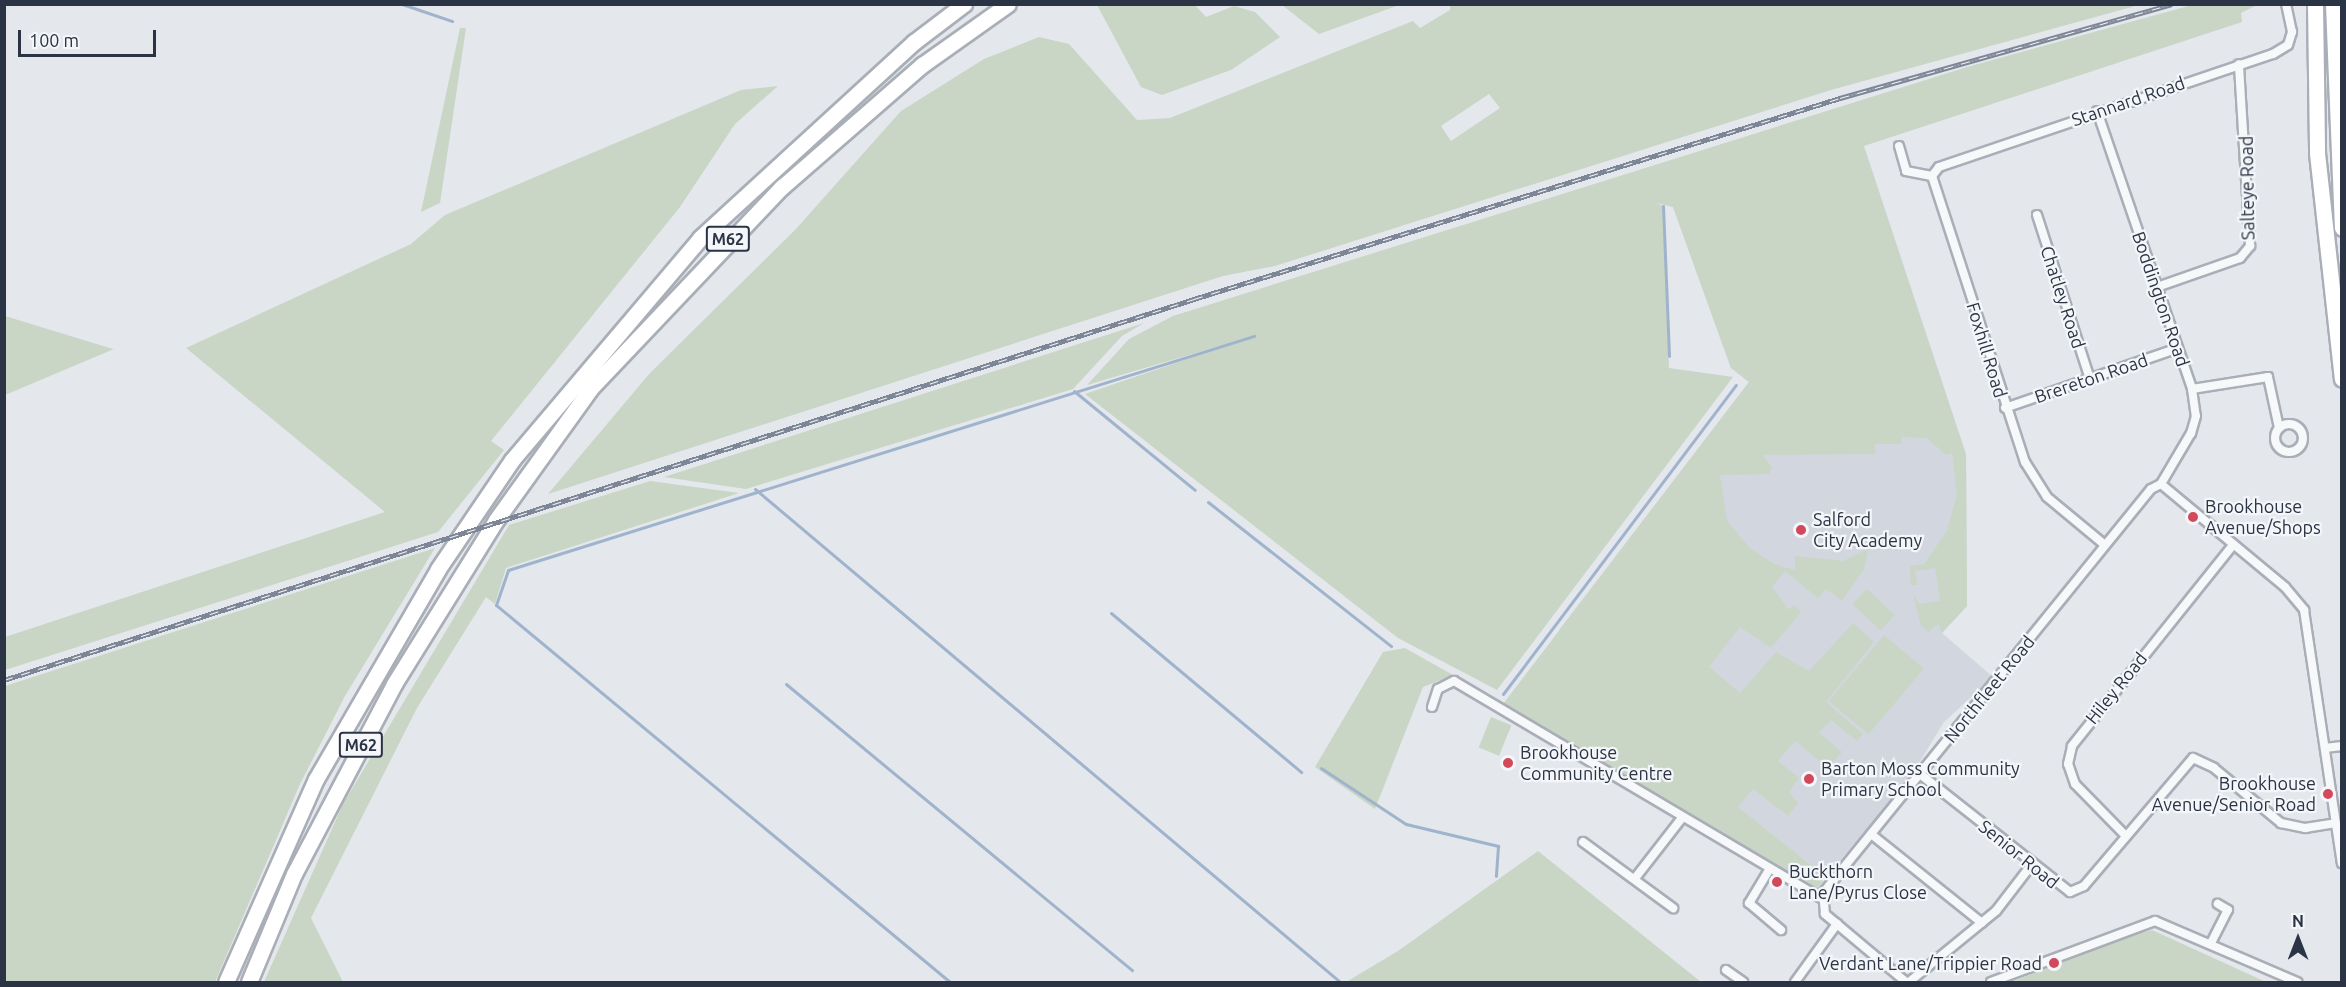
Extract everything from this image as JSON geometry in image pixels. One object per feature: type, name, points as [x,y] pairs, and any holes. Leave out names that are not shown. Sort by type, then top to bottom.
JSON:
[{"type":"highway","name":"M62","points":[[226,982],[316,779],[438,569],[512,460],[700,238],[914,42],[964,4]]},
{"type":"highway","name":"M62","points":[[249,982],[294,874],[394,684],[496,520],[590,389],[782,187],[922,65],[1008,4]]},
{"type":"highway","points":[[2314,4],[2318,164],[2342,379]]},
{"type":"highway","points":[[2333,4],[2342,228]]},
{"type":"street","name":"Stannard Road","points":[[1932,176],[1939,167],[2288,45],[2292,32],[2286,4]]},
{"type":"street","name":"Salteye Road","points":[[2157,287],[2240,258],[2250,246],[2239,64]]},
{"type":"street","name":"Boddington Road","points":[[2097,111],[2192,389],[2196,416],[2191,433],[2161,484]]},
{"type":"street","points":[[1899,146],[1906,171],[1932,176]]},
{"type":"street","name":"Foxhill Road","points":[[1932,176],[2005,408],[2025,462],[2047,497],[2105,545]]},
{"type":"street","name":"Chatley Road","points":[[2037,215],[2090,379]]},
{"type":"street","name":"Brereton Road","points":[[2005,408],[2178,348]]},
{"type":"street","points":[[2192,389],[2268,377],[2279,428]]},
{"type":"street","points":[[2161,484],[2285,587],[2304,610],[2342,863]]},
{"type":"street","name":"Northfleet Road","points":[[1821,898],[2105,545],[2161,484]]},
{"type":"street","name":"Hiley Road","points":[[2125,835],[2075,784],[2068,764],[2072,746],[2233,545]]},
{"type":"street","points":[[1432,707],[1438,689],[1454,681],[1769,870],[1821,898],[1822,911],[1908,982],[1982,923],[2031,864]]},
{"type":"street","points":[[2325,748],[2342,746]]},
{"type":"street","name":"Senior Road","points":[[1920,774],[2063,890],[2078,890],[2182,765],[2196,758],[2281,823],[2305,828],[2336,823]]},
{"type":"street","points":[[1636,877],[1682,818]]},
{"type":"street","points":[[1872,834],[1982,923]]},
{"type":"street","points":[[1583,842],[1636,877],[1673,908]]},
{"type":"street","points":[[1769,870],[1749,903],[1781,930]]},
{"type":"street","points":[[2211,943],[2228,910],[2218,904]]},
{"type":"street","points":[[1990,982],[2145,922],[2169,924],[2297,982]]},
{"type":"street","points":[[1795,982],[1837,924]]},
{"type":"street","points":[[1726,970],[1743,982]]},
{"type":"shaded area","name":"Salford City Academy","points":[[1673,207],[1966,454],[1967,606],[1942,633],[1993,677],[1944,722],[1911,776],[1826,877],[1707,783],[1559,630],[1749,382],[1731,368]]},
{"type":"green space","points":[[1097,5],[1195,5],[1206,17],[1234,6],[1255,12],[1280,37],[1231,70],[1162,95],[1141,87]]},
{"type":"green space","points":[[1282,5],[1399,5],[1319,34]]},
{"type":"green space","points":[[1450,5],[2139,5],[1831,90],[1275,266],[1223,276],[548,494],[650,373],[795,230],[901,111],[984,59],[1039,37],[1069,44],[1137,120],[1170,118],[1413,21],[1420,28],[1450,10]],"holes":[[[1489,94],[1500,108],[1451,141],[1441,126]]]},
{"type":"green space","points":[[2192,5],[2257,5],[2241,13],[2242,22],[1864,146],[1966,454],[1967,606],[1942,633],[1938,624],[1928,632],[1921,626],[1913,594],[1919,604],[1940,601],[1935,568],[1915,571],[1917,585],[1911,585],[1910,566],[1924,564],[1947,531],[1957,494],[1952,453],[1946,455],[1927,438],[1902,437],[1901,444],[1875,444],[1875,454],[1763,455],[1772,468],[1769,474],[1720,475],[1727,521],[1749,547],[1774,564],[1795,570],[1795,556],[1843,561],[1868,549],[1864,569],[1842,601],[1826,589],[1818,598],[1785,571],[1772,587],[1789,610],[1794,605],[1801,612],[1771,648],[1740,627],[1709,667],[1740,693],[1776,652],[1809,671],[1853,623],[1874,642],[1826,702],[1863,734],[1857,741],[1831,720],[1819,733],[1842,752],[1828,768],[1795,741],[1778,761],[1799,778],[1789,792],[1798,803],[1788,816],[1753,789],[1738,807],[1826,877],[1817,889],[1809,889],[1503,704],[1749,382],[1731,368],[1673,207],[1656,203],[1663,206],[1669,368],[1733,377],[1497,690],[1398,638],[1085,394],[1257,335],[1087,385],[1129,339],[1173,316],[1967,67]]},
{"type":"green space","points":[[460,28],[466,28],[440,203],[421,212]]},
{"type":"green space","points":[[778,86],[735,124],[680,207],[491,441],[504,450],[438,532],[5,670],[5,637],[385,512],[186,348],[411,244],[445,215],[741,90]]},
{"type":"green space","points":[[5,316],[113,349],[114,349],[5,395]]},
{"type":"green space","points":[[1144,323],[1122,336],[1073,389],[746,489],[664,477]]},
{"type":"green space","points":[[650,481],[739,493],[506,568],[495,604],[486,597],[417,708],[311,918],[343,982],[264,982],[343,804],[509,525]]},
{"type":"green space","points":[[435,548],[345,696],[300,784],[215,982],[5,982],[5,686]]},
{"type":"green space","points":[[1867,589],[1895,615],[1880,630],[1853,604]]},
{"type":"green space","points":[[1884,635],[1924,668],[1869,734],[1829,701]]},
{"type":"green space","points":[[1405,648],[1453,675],[1423,687],[1375,809],[1315,767],[1383,652]]},
{"type":"green space","points":[[1491,717],[1511,725],[1499,756],[1479,748]]},
{"type":"green space","points":[[1538,851],[1701,982],[1346,982],[1398,951]]},
{"type":"green space","points":[[2152,930],[2266,982],[2012,982],[2114,941]]},
{"type":"waterway","points":[[402,4],[452,21]]},
{"type":"waterway","points":[[1663,206],[1669,356]]},
{"type":"waterway","points":[[950,982],[496,605],[508,570],[1254,336]]},
{"type":"waterway","points":[[1503,694],[1736,385]]},
{"type":"waterway","points":[[1074,391],[1195,490]]},
{"type":"waterway","points":[[755,489],[1340,982]]},
{"type":"waterway","points":[[1208,502],[1391,646]]},
{"type":"waterway","points":[[1111,613],[1301,772]]},
{"type":"waterway","points":[[786,684],[1132,970]]},
{"type":"waterway","points":[[1321,768],[1406,824],[1498,846],[1496,876]]},
{"type":"railway","points":[[4,680],[1194,299],[1840,98],[2172,4]]},
{"type":"place","name":"Brookhouse Avenue/Shops","points":[[2193,517]]},
{"type":"place","name":"Salford City Academy","points":[[1801,530]]},
{"type":"place","name":"Brookhouse Community Centre","points":[[1508,763]]},
{"type":"place","name":"Barton Moss Community Primary School","points":[[1809,779]]},
{"type":"place","name":"Brookhouse Avenue/Senior Road","points":[[2328,794]]},
{"type":"place","name":"Buckthorn Lane/Pyrus Close","points":[[1777,882]]},
{"type":"place","name":"Verdant Lane/Trippier Road","points":[[2054,963]]}]
